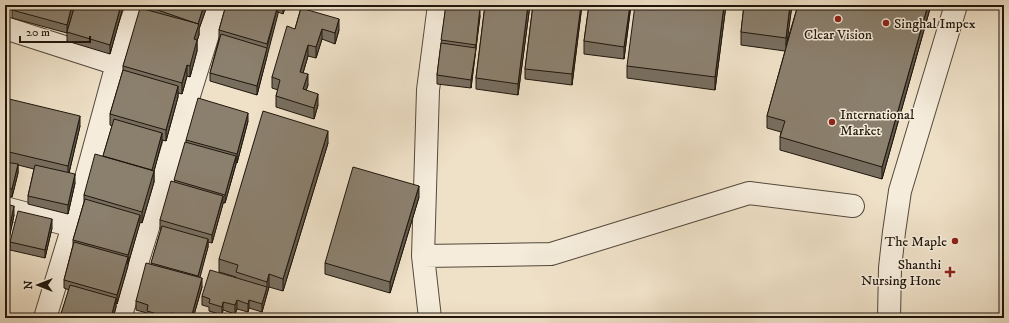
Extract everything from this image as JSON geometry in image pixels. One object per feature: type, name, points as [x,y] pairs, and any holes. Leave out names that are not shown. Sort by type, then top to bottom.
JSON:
[{"type":"street","points":[[45,318],[73,226],[117,64],[137,5]]},
{"type":"street","points":[[120,318],[217,5]]},
{"type":"street","points":[[430,318],[423,256],[428,90],[439,5]]},
{"type":"street","points":[[889,318],[890,268],[900,191],[956,5]]},
{"type":"street","points":[[5,28],[117,64]]},
{"type":"street","points":[[423,256],[551,254],[749,193],[853,206]]},
{"type":"street","points":[[5,208],[73,226]]},
{"type":"building","points":[[13,5],[72,5],[67,25],[12,10]]},
{"type":"building","points":[[75,5],[121,5],[110,45],[67,32]]},
{"type":"building","points":[[143,5],[204,5],[198,24]]},
{"type":"building","points":[[226,5],[278,5],[267,44],[219,30]]},
{"type":"building","points":[[446,5],[480,7],[476,45],[441,40]]},
{"type":"building","points":[[485,5],[528,5],[518,84],[476,78]]},
{"type":"building","points":[[533,5],[581,5],[572,74],[525,69]]},
{"type":"building","points":[[589,5],[630,5],[624,47],[584,41]]},
{"type":"building","points":[[635,5],[724,5],[715,77],[627,66]]},
{"type":"building","points":[[744,5],[790,5],[786,38],[741,32]]},
{"type":"building","points":[[798,5],[928,5],[882,167],[780,137],[785,121],[767,116]]},
{"type":"building","points":[[140,8],[199,24],[194,39],[197,40],[190,66],[187,65],[182,83],[123,66]]},
{"type":"building","points":[[301,8],[339,19],[335,33],[322,29],[316,47],[308,45],[300,72],[308,74],[303,89],[318,94],[314,108],[276,96],[280,80],[272,77],[287,26],[295,29]]},
{"type":"building","points":[[221,34],[267,48],[257,86],[210,73]]},
{"type":"building","points":[[441,43],[476,48],[471,80],[437,75]]},
{"type":"building","points":[[123,70],[178,86],[166,130],[110,114]]},
{"type":"building","points":[[5,98],[80,116],[68,166],[5,151]]},
{"type":"building","points":[[198,98],[248,113],[237,154],[186,140]]},
{"type":"building","points":[[263,111],[328,131],[283,279],[269,274],[267,282],[236,272],[238,265],[219,259]]},
{"type":"building","points":[[114,119],[162,133],[152,170],[103,156]]},
{"type":"building","points":[[185,142],[236,156],[225,195],[174,180]]},
{"type":"building","points":[[95,154],[154,171],[142,212],[84,195]]},
{"type":"building","points":[[5,162],[18,164],[12,189],[5,187]]},
{"type":"building","points":[[35,165],[75,174],[68,205],[28,196]]},
{"type":"building","points":[[353,167],[419,186],[390,282],[325,263]]},
{"type":"building","points":[[171,181],[223,196],[212,235],[160,220]]},
{"type":"building","points":[[85,199],[140,215],[128,255],[73,240]]},
{"type":"building","points":[[5,204],[14,206],[6,244],[5,244]]},
{"type":"building","points":[[18,211],[52,219],[45,250],[10,242]]},
{"type":"building","points":[[162,226],[208,239],[198,276],[151,263]]},
{"type":"building","points":[[74,242],[128,257],[117,295],[64,280]]},
{"type":"building","points":[[146,263],[202,278],[191,318],[172,313],[170,318],[147,311],[148,305],[136,301]]},
{"type":"building","points":[[210,270],[267,287],[262,304],[249,300],[248,304],[237,300],[235,305],[223,302],[222,307],[209,303],[210,299],[202,296]]},
{"type":"building","points":[[70,285],[116,298],[111,318],[62,318],[61,314]]},
{"type":"place","name":"Clear Vision","points":[[838,19]]},
{"type":"place","name":"Singhal Impex","points":[[886,23]]},
{"type":"place","name":"International Market","points":[[832,122]]},
{"type":"place","name":"The Maple","points":[[955,241]]},
{"type":"place","name":"Shanthi Nursing Hone","points":[[950,272]]}]
